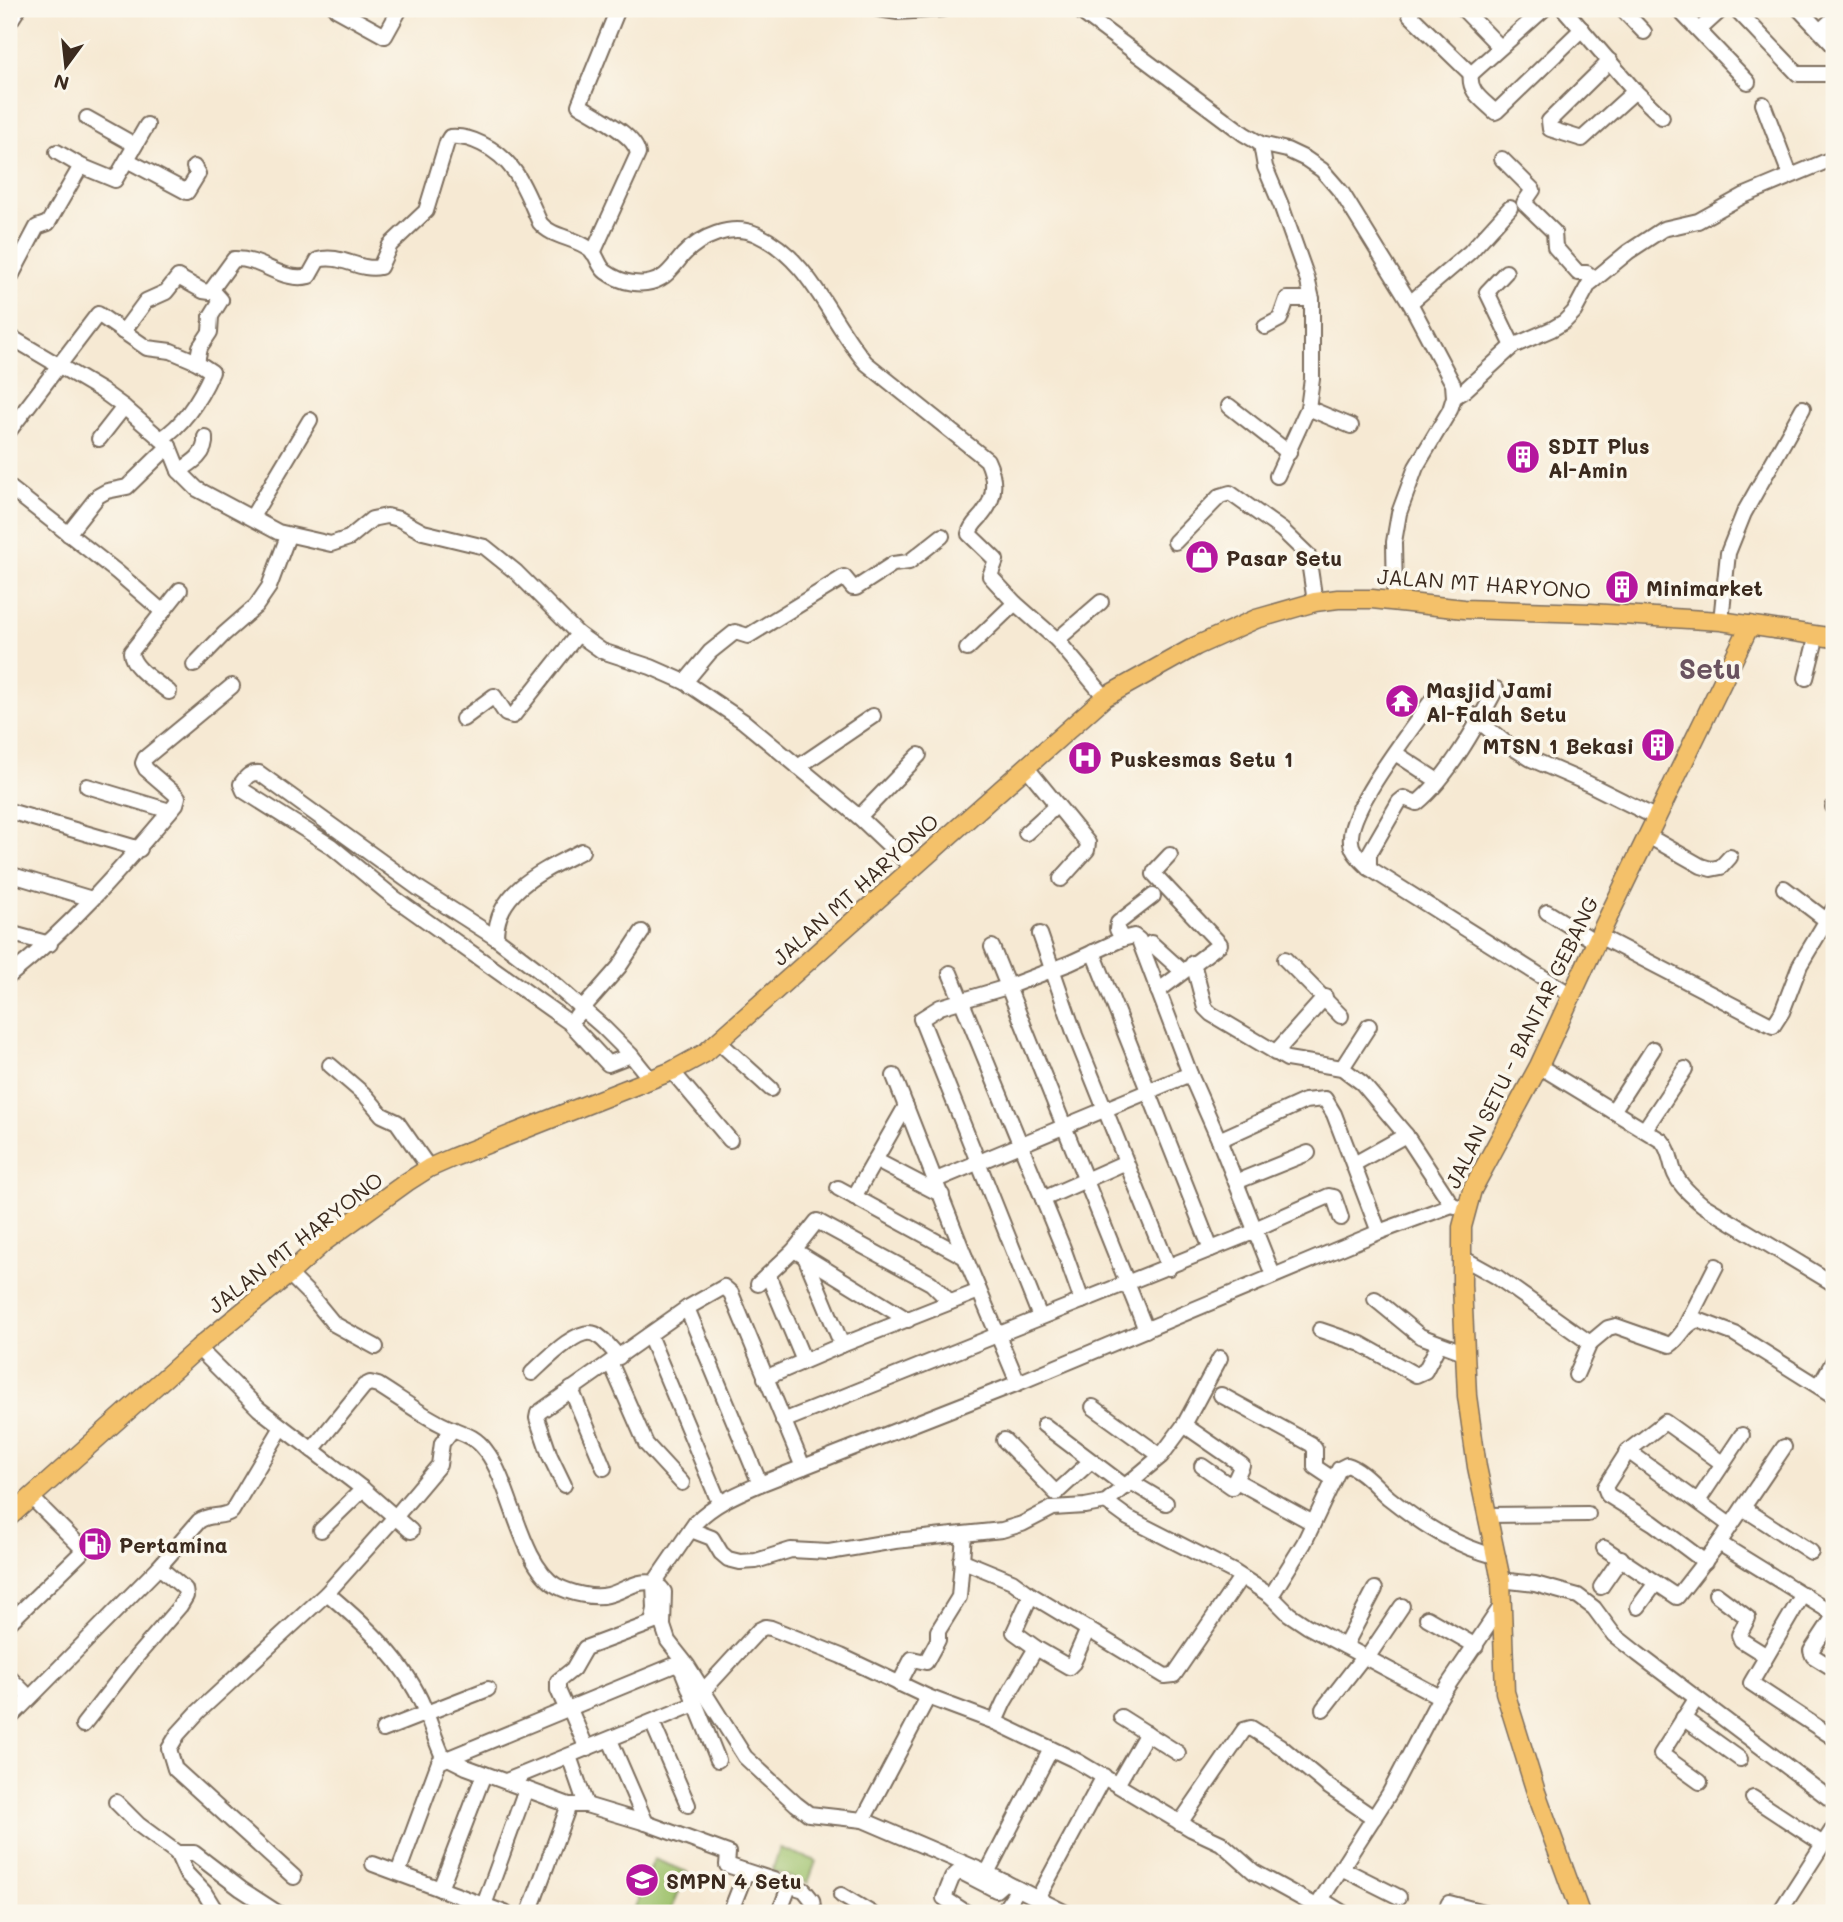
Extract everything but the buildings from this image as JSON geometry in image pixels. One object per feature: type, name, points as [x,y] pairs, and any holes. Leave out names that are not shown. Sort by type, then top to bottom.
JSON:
[{"type":"main road","name":"JALAN MT HARYONO","points":[[9,1517],[198,1348],[324,1242],[429,1168],[672,1072],[697,1058],[719,1042],[1105,697],[1225,631],[1279,611],[1338,598],[1395,600],[1464,609],[1721,621],[1826,637]]},
{"type":"main road","name":"JALAN SETU - BANTAR GEBANG","points":[[1580,1913],[1536,1793],[1505,1692],[1502,1670],[1503,1604],[1498,1557],[1471,1432],[1459,1207],[1472,1189],[1539,1066],[1597,939],[1750,625]]},
{"type":"street","points":[[9,23],[18,9]]},
{"type":"street","points":[[336,9],[385,36],[401,9]]},
{"type":"street","points":[[593,253],[638,154],[635,144],[626,136],[579,105],[618,9]]},
{"type":"street","points":[[878,9],[898,12],[944,9]]},
{"type":"street","points":[[1077,9],[1232,126],[1261,144],[1287,150],[1321,170],[1342,193],[1410,303],[1453,384],[1454,397],[1395,529],[1395,600]]},
{"type":"street","points":[[1408,9],[1410,15],[1471,74]]},
{"type":"street","points":[[1463,9],[1500,47]]},
{"type":"street","points":[[1519,9],[1530,20]]},
{"type":"street","points":[[1544,9],[1471,74],[1473,91],[1493,110],[1497,111],[1582,29]]},
{"type":"street","points":[[1564,9],[1662,117]]},
{"type":"street","points":[[1622,9],[1644,32]]},
{"type":"street","points":[[1678,9],[1748,82]]},
{"type":"street","points":[[1699,30],[1722,9]]},
{"type":"street","points":[[1737,9],[1798,74],[1834,74]]},
{"type":"street","points":[[1799,9],[1834,46]]},
{"type":"street","points":[[1820,31],[1834,18]]},
{"type":"street","points":[[1610,61],[1549,121],[1550,129],[1582,139],[1635,90]]},
{"type":"street","points":[[1763,104],[1790,175]]},
{"type":"street","points":[[87,118],[135,145]]},
{"type":"street","points":[[57,152],[80,166],[115,180],[147,125]]},
{"type":"street","points":[[122,332],[146,301],[166,292],[178,277],[203,291],[212,290],[236,258],[263,263],[286,276],[295,277],[309,275],[318,260],[329,257],[380,267],[390,245],[426,211],[447,142],[450,137],[455,136],[478,141],[506,158],[546,230],[556,232],[590,249],[604,271],[631,284],[662,278],[697,242],[731,231],[750,232],[784,253],[808,276],[866,363],[987,460],[993,480],[993,494],[990,505],[970,528],[969,534],[995,558],[996,563],[990,576],[1015,603],[1057,640],[1105,697]]},
{"type":"street","points":[[1261,144],[1265,167],[1286,217],[1312,299],[1312,379],[1308,408],[1276,476]]},
{"type":"street","points":[[1454,397],[1513,346],[1552,330],[1564,322],[1574,312],[1586,288],[1594,280],[1628,252],[1663,229],[1698,221],[1743,196],[1834,158]]},
{"type":"street","points":[[1502,159],[1533,190],[1524,203],[1554,232],[1555,247],[1578,273],[1587,273],[1594,280]]},
{"type":"street","points":[[127,160],[187,192],[198,174],[194,167]]},
{"type":"street","points":[[9,280],[37,227],[48,223],[80,166]]},
{"type":"street","points":[[1410,303],[1470,252],[1510,208]]},
{"type":"street","points":[[1506,272],[1487,292],[1513,346]]},
{"type":"street","points":[[197,362],[200,347],[210,332],[210,318],[221,300],[212,290]]},
{"type":"street","points":[[1265,327],[1280,319],[1287,299],[1312,299]]},
{"type":"street","points":[[9,431],[98,314],[147,348],[171,351],[197,362],[212,374],[189,413],[127,486],[98,496],[68,534]]},
{"type":"street","points":[[9,336],[124,407],[165,443],[179,471],[197,489],[288,536],[331,544],[349,538],[372,519],[387,516],[399,519],[423,532],[485,547],[516,572],[578,634],[602,652],[650,667],[685,682],[743,721],[859,817],[913,868]]},
{"type":"street","points":[[1229,406],[1289,453]]},
{"type":"street","points":[[99,439],[124,407]]},
{"type":"street","points":[[1308,408],[1351,426]]},
{"type":"street","points":[[1721,621],[1728,553],[1744,513],[1803,408]]},
{"type":"street","points":[[251,517],[310,420]]},
{"type":"street","points":[[179,471],[201,453],[205,447],[205,437]]},
{"type":"street","points":[[9,488],[117,572],[163,612]]},
{"type":"street","points":[[1175,542],[1220,496],[1230,493],[1282,530],[1308,555],[1315,602]]},
{"type":"street","points":[[194,666],[224,634],[256,606],[269,587],[288,536]]},
{"type":"street","points":[[685,682],[709,652],[735,632],[748,636],[844,577],[856,588],[893,564],[909,562],[942,536]]},
{"type":"street","points":[[169,692],[131,658],[131,652],[180,590]]},
{"type":"street","points":[[1057,640],[1101,602]]},
{"type":"street","points":[[967,649],[1015,603]]},
{"type":"street","points":[[463,719],[494,695],[506,714],[513,716],[578,634]]},
{"type":"street","points":[[1806,678],[1826,637]]},
{"type":"street","points":[[9,976],[50,944],[139,849],[176,804],[178,797],[146,769],[143,763],[145,758],[232,686]]},
{"type":"street","points":[[1368,868],[1369,854],[1401,800],[1404,798],[1417,803],[1438,781],[1478,722],[1496,689]]},
{"type":"street","points":[[1571,995],[1368,868],[1357,856],[1350,837],[1354,822],[1371,789],[1433,698],[1445,699],[1460,706],[1478,722],[1531,758],[1657,818]]},
{"type":"street","points":[[798,767],[873,716]]},
{"type":"street","points":[[1395,753],[1438,781]]},
{"type":"street","points":[[859,817],[919,755]]},
{"type":"street","points":[[1027,768],[1088,847],[1061,879]]},
{"type":"street","points":[[631,1055],[610,1065],[570,1023],[393,897],[331,846],[244,791],[242,784],[245,778],[259,773],[418,888],[496,938],[583,1009],[631,1055],[651,1080]]},
{"type":"street","points":[[87,786],[170,811]]},
{"type":"street","points":[[1026,833],[1057,805]]},
{"type":"street","points":[[9,811],[139,849]]},
{"type":"street","points":[[1647,836],[1707,868],[1721,867],[1730,857]]},
{"type":"street","points":[[496,938],[497,916],[518,889],[582,851]]},
{"type":"street","points":[[1158,990],[1220,944],[1154,874],[1170,856]]},
{"type":"street","points":[[9,874],[92,899]]},
{"type":"street","points":[[393,897],[418,888]]},
{"type":"street","points":[[1547,912],[1770,1026],[1775,1025],[1779,1018],[1800,964],[1830,914],[1784,888]]},
{"type":"street","points":[[1122,939],[1118,923],[1153,896]]},
{"type":"street","points":[[570,1023],[619,967],[642,932]]},
{"type":"street","points":[[9,933],[50,944]]},
{"type":"street","points":[[1040,934],[1104,1110],[1169,1268]]},
{"type":"street","points":[[1040,1317],[921,1018],[940,1007],[1052,970],[1122,939],[1137,937],[1273,1275]]},
{"type":"street","points":[[587,1749],[558,1690],[558,1682],[573,1669],[585,1648],[652,1623],[654,1584],[697,1532],[705,1514],[719,1503],[760,1484],[1018,1383],[1380,1232],[1459,1207],[1373,1094],[1342,1068],[1291,1061],[1275,1054],[1205,1008],[1187,967],[1151,943]]},
{"type":"street","points":[[992,947],[1146,1330]]},
{"type":"street","points":[[1093,952],[1211,1249]]},
{"type":"street","points":[[1285,959],[1341,1016]]},
{"type":"street","points":[[950,973],[1082,1301]]},
{"type":"street","points":[[1275,1054],[1325,997]]},
{"type":"street","points":[[1342,1068],[1369,1026]]},
{"type":"street","points":[[719,1042],[771,1089]]},
{"type":"street","points":[[1613,1111],[1653,1049]]},
{"type":"street","points":[[330,1065],[366,1096],[382,1115],[397,1122],[429,1168]]},
{"type":"street","points":[[1539,1066],[1645,1129],[1667,1146],[1675,1175],[1693,1197],[1834,1284]]},
{"type":"street","points":[[1645,1129],[1685,1069]]},
{"type":"street","points":[[672,1072],[730,1140]]},
{"type":"street","points":[[936,1180],[1190,1074]]},
{"type":"street","points":[[894,1076],[1018,1383]]},
{"type":"street","points":[[1219,1140],[1305,1101],[1321,1098],[1328,1101],[1380,1232]]},
{"type":"street","points":[[854,1197],[906,1106]]},
{"type":"street","points":[[1354,1164],[1406,1135]]},
{"type":"street","points":[[1236,1182],[1308,1153]]},
{"type":"street","points":[[875,1160],[942,1195]]},
{"type":"street","points":[[1043,1199],[1126,1162]]},
{"type":"street","points":[[838,1188],[965,1257]]},
{"type":"street","points":[[783,1421],[1169,1268],[1329,1196],[1334,1197],[1342,1218]]},
{"type":"street","points":[[804,1361],[763,1279],[800,1254],[813,1224],[819,1221],[931,1283],[950,1302]]},
{"type":"street","points":[[800,1254],[908,1320]]},
{"type":"street","points":[[800,1254],[842,1345]]},
{"type":"street","points":[[1461,1257],[1497,1277],[1590,1343]]},
{"type":"street","points":[[1576,1375],[1590,1343],[1608,1328],[1616,1326],[1670,1345],[1685,1328],[1716,1266]]},
{"type":"street","points":[[289,1274],[312,1296],[334,1324],[376,1347]]},
{"type":"street","points":[[564,1485],[536,1416],[570,1388],[722,1287],[730,1289],[803,1467]]},
{"type":"street","points":[[765,1378],[979,1291]]},
{"type":"street","points":[[1375,1299],[1420,1336],[1466,1353]]},
{"type":"street","points":[[687,1308],[760,1484]]},
{"type":"street","points":[[1685,1328],[1698,1320],[1735,1334],[1834,1396]]},
{"type":"street","points":[[1320,1330],[1361,1345],[1416,1375],[1425,1371],[1439,1344]]},
{"type":"street","points":[[532,1373],[570,1340],[585,1333],[597,1335],[615,1360],[646,1444],[682,1483]]},
{"type":"street","points":[[649,1335],[719,1503]]},
{"type":"street","points":[[198,1348],[239,1392],[363,1489],[411,1531]]},
{"type":"street","points":[[697,1532],[714,1541],[724,1556],[740,1562],[756,1561],[791,1550],[829,1552],[895,1541],[1010,1528],[1033,1520],[1053,1508],[1106,1502],[1161,1456],[1184,1425],[1220,1358]]},
{"type":"street","points":[[1820,1385],[1834,1360]]},
{"type":"street","points":[[312,1451],[367,1383],[378,1385],[453,1429],[470,1435],[498,1470],[526,1542],[539,1568],[549,1580],[563,1588],[600,1596],[641,1582],[661,1588],[664,1592],[664,1633],[696,1690],[695,1704],[719,1760]]},
{"type":"street","points":[[570,1388],[604,1468]]},
{"type":"street","points":[[1221,1395],[1311,1444],[1315,1449],[1315,1467],[1333,1479]]},
{"type":"street","points":[[1093,1407],[1161,1456]]},
{"type":"street","points":[[1705,1562],[1606,1493],[1605,1488],[1629,1451],[1666,1422],[1722,1463]]},
{"type":"street","points":[[1044,1425],[1091,1461],[1166,1503]]},
{"type":"street","points":[[1184,1425],[1241,1463],[1233,1487],[1202,1466]]},
{"type":"street","points":[[9,1719],[159,1567],[199,1521],[205,1516],[225,1516],[232,1511],[282,1427]]},
{"type":"street","points":[[294,1877],[175,1769],[169,1749],[178,1734],[198,1712],[327,1592],[396,1516],[439,1465],[442,1443],[453,1429]]},
{"type":"street","points":[[1698,1501],[1742,1435]]},
{"type":"street","points":[[1004,1440],[1056,1493],[1091,1461]]},
{"type":"street","points":[[1604,1548],[1677,1597],[1744,1508],[1784,1447]]},
{"type":"street","points":[[1629,1451],[1730,1525]]},
{"type":"street","points":[[1271,1596],[1304,1543],[1333,1479],[1339,1469],[1347,1465],[1417,1520],[1442,1536],[1476,1551],[1498,1557]]},
{"type":"street","points":[[1235,1480],[1313,1523]]},
{"type":"street","points":[[321,1530],[363,1489]]},
{"type":"street","points":[[9,1623],[84,1550],[31,1497]]},
{"type":"street","points":[[1106,1502],[1128,1517],[1241,1577],[1271,1596],[1289,1614],[1440,1698]]},
{"type":"street","points":[[1744,1508],[1811,1552]]},
{"type":"street","points":[[1487,1515],[1588,1514]]},
{"type":"street","points":[[900,1684],[912,1660],[926,1662],[938,1640],[938,1631],[957,1603],[964,1535]]},
{"type":"street","points":[[1719,1543],[1834,1615],[1811,1651],[1813,1656],[1834,1669]]},
{"type":"street","points":[[1601,1587],[1621,1559]]},
{"type":"street","points":[[961,1560],[1012,1581],[1165,1676],[1170,1676],[1241,1577]]},
{"type":"street","points":[[83,1725],[186,1596],[185,1589],[159,1567]]},
{"type":"street","points":[[1501,1580],[1544,1585],[1578,1597],[1594,1608],[1614,1635],[1834,1802]]},
{"type":"street","points":[[1638,1607],[1656,1583]]},
{"type":"street","points":[[1345,1646],[1375,1589]]},
{"type":"street","points":[[327,1592],[376,1636],[406,1676],[446,1758],[569,1805],[586,1805],[646,1823],[728,1853],[726,1865],[807,1892],[813,1902],[814,1913]]},
{"type":"street","points":[[1716,1594],[1747,1617],[1748,1621],[1739,1635],[1741,1640],[1765,1655]]},
{"type":"street","points":[[1803,1594],[1765,1655],[1751,1684],[1834,1738]]},
{"type":"street","points":[[1031,1595],[1014,1632],[1036,1648],[1069,1667],[1088,1629]]},
{"type":"street","points":[[1317,1907],[1374,1818],[1440,1698],[1503,1604]]},
{"type":"street","points":[[1323,1709],[1366,1657],[1402,1606]]},
{"type":"street","points":[[1427,1618],[1476,1646]]},
{"type":"street","points":[[696,1690],[765,1627],[798,1638],[928,1697],[995,1722],[1051,1749],[1118,1783],[1181,1823],[1221,1843],[1254,1872],[1317,1907],[1343,1913]]},
{"type":"street","points":[[995,1722],[1036,1648]]},
{"type":"street","points":[[398,1873],[438,1762],[675,1665],[682,1670],[738,1748],[796,1804],[814,1815],[863,1820],[987,1873],[1066,1913]]},
{"type":"street","points":[[9,1677],[29,1697]]},
{"type":"street","points":[[383,1730],[488,1689]]},
{"type":"street","points":[[863,1820],[928,1697]]},
{"type":"street","points":[[1696,1699],[1661,1754],[1700,1782]]},
{"type":"street","points":[[506,1781],[695,1704]]},
{"type":"street","points":[[1121,1717],[1178,1753]]},
{"type":"street","points":[[1683,1718],[1740,1759]]},
{"type":"street","points":[[652,1722],[688,1805]]},
{"type":"street","points":[[1181,1823],[1244,1730],[1251,1728],[1280,1746],[1329,1787],[1374,1818]]},
{"type":"street","points":[[1118,1783],[1147,1733]]},
{"type":"street","points":[[610,1740],[646,1823]]},
{"type":"street","points":[[987,1873],[1051,1749]]},
{"type":"street","points":[[569,1756],[586,1805]]},
{"type":"street","points":[[440,1889],[484,1774]]},
{"type":"street","points":[[1038,1898],[1104,1776]]},
{"type":"street","points":[[479,1907],[526,1790]]},
{"type":"street","points":[[1753,1798],[1823,1844]]},
{"type":"street","points":[[116,1802],[139,1825],[177,1853],[186,1873],[204,1892],[217,1913]]},
{"type":"street","points":[[529,1913],[569,1805]]},
{"type":"street","points":[[1779,1913],[1834,1827]]},
{"type":"street","points":[[177,1853],[194,1853],[278,1913]]},
{"type":"street","points":[[373,1864],[479,1907],[505,1913]]},
{"type":"street","points":[[1341,1868],[1399,1897]]},
{"type":"street","points":[[730,1913],[746,1872]]},
{"type":"street","points":[[967,1913],[944,1898],[952,1878],[957,1873],[963,1873],[996,1890],[1012,1886]]},
{"type":"street","points":[[1002,1913],[1012,1886]]},
{"type":"street","points":[[779,1913],[789,1887]]},
{"type":"street","points":[[841,1895],[871,1913]]},
{"type":"street","points":[[1444,1913],[1449,1903],[1487,1913]]},
{"type":"green space","points":[[780,1848],[816,1861],[808,1883],[772,1871]]},
{"type":"green space","points":[[654,1859],[687,1872],[670,1913],[643,1913],[634,1910]]},
{"type":"place","name":"SDIT Plus Al-Amin","points":[[1523,457]]},
{"type":"place","name":"Pasar Setu","points":[[1202,557]]},
{"type":"place","name":"Minimarket","points":[[1622,587]]},
{"type":"place","name":"Masjid Jami Al-Falah Setu","points":[[1402,701]]},
{"type":"place","name":"MTSN 1 Bekasi","points":[[1658,745]]},
{"type":"place","name":"Puskesmas Setu 1","points":[[1085,758]]},
{"type":"place","name":"Pertamina","points":[[95,1544]]},
{"type":"place","name":"SMPN 4 Setu","points":[[642,1880]]},
{"type":"district","name":"Setu","points":[[1710,668]]}]
